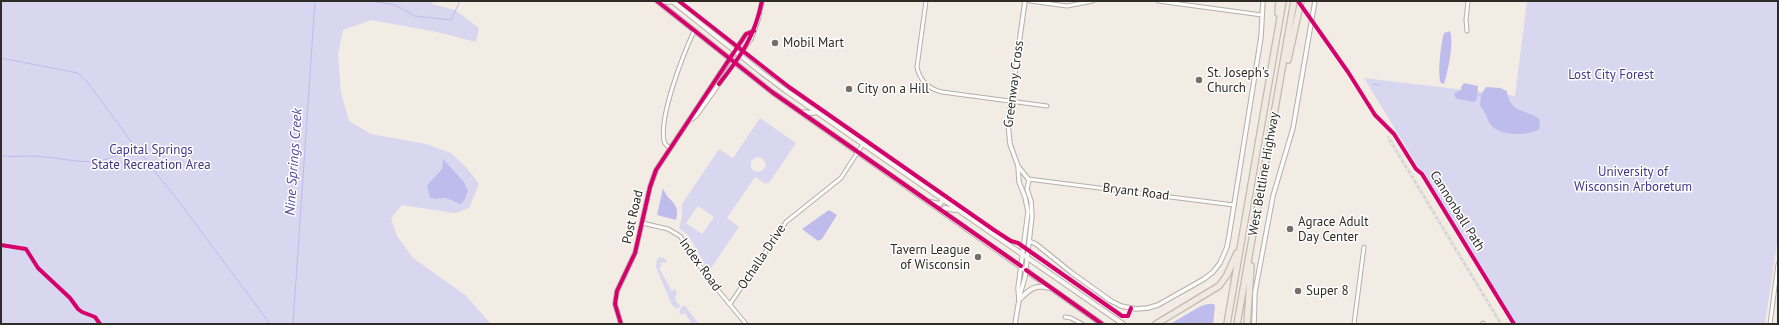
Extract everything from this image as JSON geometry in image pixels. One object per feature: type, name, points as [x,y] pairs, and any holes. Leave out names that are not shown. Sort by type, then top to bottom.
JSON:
[{"type":"highway","points":[[1272,63],[1279,1]]},
{"type":"highway","name":"West Beltline Highway","points":[[1226,324],[1283,1]]},
{"type":"highway","name":"West Beltline Highway","points":[[1237,324],[1294,1]]},
{"type":"highway","points":[[1275,113],[1301,1]]},
{"type":"highway","points":[[1247,324],[1252,240]]},
{"type":"highway","points":[[1156,324],[1208,294],[1218,286],[1227,275],[1241,245]]},
{"type":"main road","points":[[657,1],[735,63],[801,112],[1102,324]]},
{"type":"main road","points":[[662,1],[672,1],[740,56],[816,111],[958,211],[1123,324]]},
{"type":"main road","points":[[801,112],[811,113],[816,111]]},
{"type":"main road","points":[[928,201],[940,204],[943,200]]},
{"type":"main road","points":[[942,211],[946,208],[958,211]]},
{"type":"main road","points":[[1019,300],[1029,289],[1034,287],[1044,286],[1053,289]]},
{"type":"street","name":"Post Road","points":[[689,121],[696,116],[751,39],[758,20],[762,1]]},
{"type":"street","points":[[926,1],[918,67],[919,74],[924,84],[932,90],[942,92],[1047,106]]},
{"type":"street","name":"Greenway Cross","points":[[1019,300],[1018,288],[1020,266],[1028,212],[1025,197],[1019,181],[1018,166],[1013,155],[1008,135],[1011,101],[1025,1]]},
{"type":"street","points":[[1030,1],[1067,6],[1093,1]]},
{"type":"street","points":[[1158,1],[1262,15]]},
{"type":"street","points":[[1030,241],[1111,300],[1126,307],[1148,308],[1168,300],[1213,272],[1220,263],[1227,248],[1261,37],[1263,1]]},
{"type":"street","points":[[1254,324],[1254,300],[1270,211],[1293,128],[1315,1]]},
{"type":"street","points":[[1467,31],[1466,20],[1468,1]]},
{"type":"street","points":[[670,148],[666,145],[664,140],[666,115],[684,52],[694,31]]},
{"type":"street","name":"Post Road","points":[[621,324],[616,312],[616,298],[620,283],[635,253],[653,178],[670,148],[729,58],[746,34],[754,31]]},
{"type":"street","name":"Ochalla Drive","points":[[730,304],[786,222],[799,210],[835,184],[846,172],[863,144]]},
{"type":"street","name":"Greenway Cross","points":[[1015,324],[1026,270],[1032,211],[1028,181],[1021,168],[1018,166]]},
{"type":"street","name":"Bryant Road","points":[[1019,181],[1021,178],[1028,181],[1038,180],[1234,205]]},
{"type":"street","name":"Bryant Road","points":[[1021,187],[1028,181]]},
{"type":"street","name":"Index Road","points":[[642,223],[668,229],[680,236],[708,278],[746,324]]},
{"type":"street","points":[[1354,324],[1364,247]]},
{"type":"street","points":[[1770,324],[1778,264]]},
{"type":"street","points":[[1065,317],[1071,318],[1082,324]]},
{"type":"green space","name":"Capital Springs State Recreation Area","points":[[1,1],[434,1],[432,4],[455,10],[479,28],[476,42],[437,32],[371,20],[343,30],[338,54],[341,93],[349,121],[371,134],[426,144],[451,153],[467,168],[479,184],[469,208],[455,213],[402,205],[391,218],[397,236],[413,258],[465,295],[491,324],[1,324]],"holes":[[[443,160],[455,173],[453,202],[445,198],[436,199],[427,185],[442,169]]]},
{"type":"green space","name":"University of Wisconsin Arboretum","points":[[1527,1],[1778,1],[1778,237],[1765,324],[1514,324],[1364,78],[1515,96]]},
{"type":"green space","points":[[760,118],[796,143],[769,183],[767,182],[766,184],[755,177],[727,218],[739,227],[709,271],[688,235],[679,228],[682,216],[682,204],[719,149],[733,158]],"holes":[[[756,157],[762,158],[766,164],[765,168],[756,172],[751,168],[751,161]],[[698,206],[714,217],[702,234],[686,223]]]},
{"type":"green space","points":[[659,257],[664,258],[667,262],[660,263],[662,266],[659,268],[672,291],[675,289],[677,293],[676,299],[680,305],[678,309],[672,305],[656,267]]},
{"type":"green space","points":[[682,306],[685,306],[699,324],[692,324],[685,313],[682,315],[679,312]]},
{"type":"water","points":[[1450,31],[1451,50],[1444,84],[1441,83],[1439,66],[1444,33]]},
{"type":"water","points":[[1464,83],[1478,86],[1477,99],[1474,102],[1457,99],[1454,95],[1461,90]]},
{"type":"water","points":[[1486,87],[1500,88],[1507,91],[1514,107],[1538,118],[1540,121],[1539,129],[1529,133],[1516,134],[1503,132],[1493,127],[1480,106],[1481,95]]},
{"type":"water","points":[[443,159],[464,182],[468,191],[461,204],[445,198],[430,198],[427,185],[442,169]]},
{"type":"water","points":[[663,188],[677,209],[676,220],[657,215]]},
{"type":"water","points":[[829,210],[837,215],[822,239],[818,241],[802,229]]},
{"type":"water","points":[[1214,304],[1215,306],[1213,324],[1170,324],[1201,306]]},
{"type":"waterway","name":"Nine Springs Creek","points":[[293,324],[315,1]]},
{"type":"waterway","name":"Nine Springs Creek","points":[[371,1],[395,5],[415,16],[451,20],[460,1]]},
{"type":"waterway","points":[[1,58],[78,73],[88,83],[133,144],[177,199],[270,324]]},
{"type":"waterway","points":[[1373,84],[1379,85]]},
{"type":"waterway","points":[[1,156],[46,157],[84,162],[97,161],[109,159],[121,153],[133,144]]},
{"type":"railway","points":[[1388,137],[1501,324]]},
{"type":"cycle path","points":[[657,1],[772,92],[1021,266]]},
{"type":"cycle path","points":[[679,1],[789,87],[994,230],[1011,241],[1018,243],[1122,316],[1128,316],[1131,308]]},
{"type":"cycle path","points":[[719,84],[746,45],[755,25],[762,1]]},
{"type":"cycle path","name":"Cannonball Path","points":[[1298,1],[1348,72],[1375,115],[1394,134],[1416,169],[1422,174],[1514,324]]},
{"type":"cycle path","points":[[621,324],[615,304],[617,291],[635,253],[650,187],[656,170],[746,34],[754,31]]},
{"type":"cycle path","points":[[1,245],[26,249],[38,268],[70,298],[78,309],[95,317],[100,324]]},
{"type":"cycle path","points":[[1026,270],[1102,324]]},
{"type":"place","name":"Mobil Mart","points":[[775,43]]},
{"type":"place","name":"St. Joseph's Church","points":[[1199,80]]},
{"type":"place","name":"City on a Hill","points":[[849,89]]},
{"type":"place","name":"Agrace Adult Day Center","points":[[1290,229]]},
{"type":"place","name":"Tavern League of Wisconsin","points":[[978,257]]},
{"type":"place","name":"Super 8","points":[[1298,291]]},
{"type":"park label","name":"Lost City Forest","points":[[1611,75]]}]
